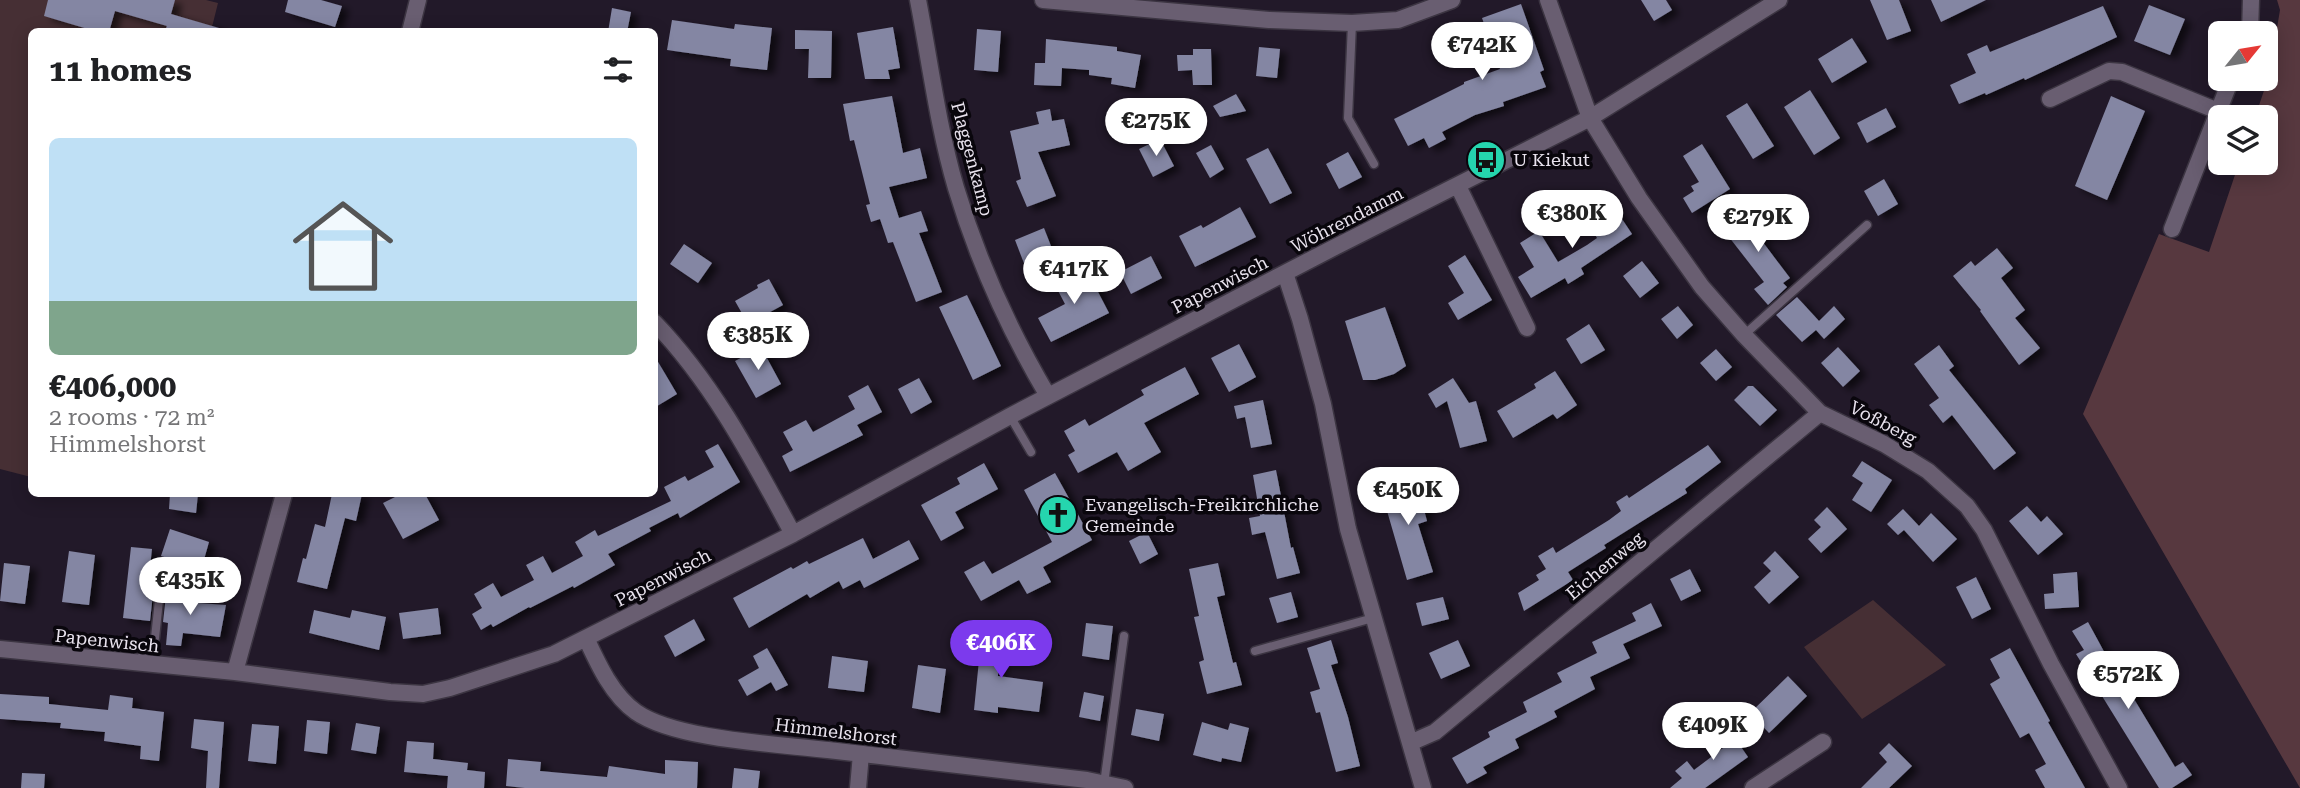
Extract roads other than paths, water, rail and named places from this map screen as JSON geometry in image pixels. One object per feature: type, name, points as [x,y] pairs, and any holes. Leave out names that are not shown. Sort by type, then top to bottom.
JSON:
[{"type":"street","points":[[411,28],[418,0]]},
{"type":"street","name":"Plaggenkamp","points":[[918,0],[940,118],[964,213],[986,275],[1009,327],[1048,396]]},
{"type":"street","points":[[1043,0],[1269,20],[1352,23],[1398,20],[1452,0]]},
{"type":"street","name":"Voßberg","points":[[1548,0],[1590,118],[1647,209],[1702,287],[1744,335],[1820,413],[1884,444],[1928,471],[1966,506],[1983,530],[2050,664],[2119,788]]},
{"type":"street","name":"Wöhrendamm","points":[[1423,788],[1348,529],[1323,404],[1285,273],[1590,118],[1779,0]]},
{"type":"street","points":[[2250,21],[2251,0]]},
{"type":"street","points":[[2050,99],[2109,71],[2122,72],[2208,107]]},
{"type":"street","points":[[2172,229],[2208,137]]},
{"type":"street","points":[[1458,186],[1527,328]]},
{"type":"street","name":"Papenwisch","points":[[0,649],[390,692],[423,694],[450,688],[554,654],[793,534],[1010,416],[1285,273]]},
{"type":"street","points":[[658,326],[680,349],[717,401],[793,534]]},
{"type":"street","name":"Eichenweg","points":[[1410,743],[1435,732],[1820,413]]},
{"type":"street","points":[[235,673],[284,497]]},
{"type":"street","name":"Himmelshorst","points":[[586,638],[618,694],[637,712],[668,727],[705,735],[1125,788]]},
{"type":"street","points":[[1753,788],[1823,742]]},
{"type":"street","points":[[858,788],[861,754]]},
{"type":"lane","points":[[1352,23],[1348,118],[1374,164]]},
{"type":"lane","points":[[1744,335],[1867,225]]},
{"type":"lane","points":[[1010,416],[1031,452]]},
{"type":"lane","points":[[137,663],[155,638],[161,581]]},
{"type":"lane","points":[[1255,651],[1373,618]]},
{"type":"lane","points":[[1104,784],[1124,636]]},
{"type":"place","name":"U Kiekut","points":[[1486,160]]},
{"type":"place","name":"Evangelisch-Freikirchliche Gemeinde","points":[[1058,515]]}]
